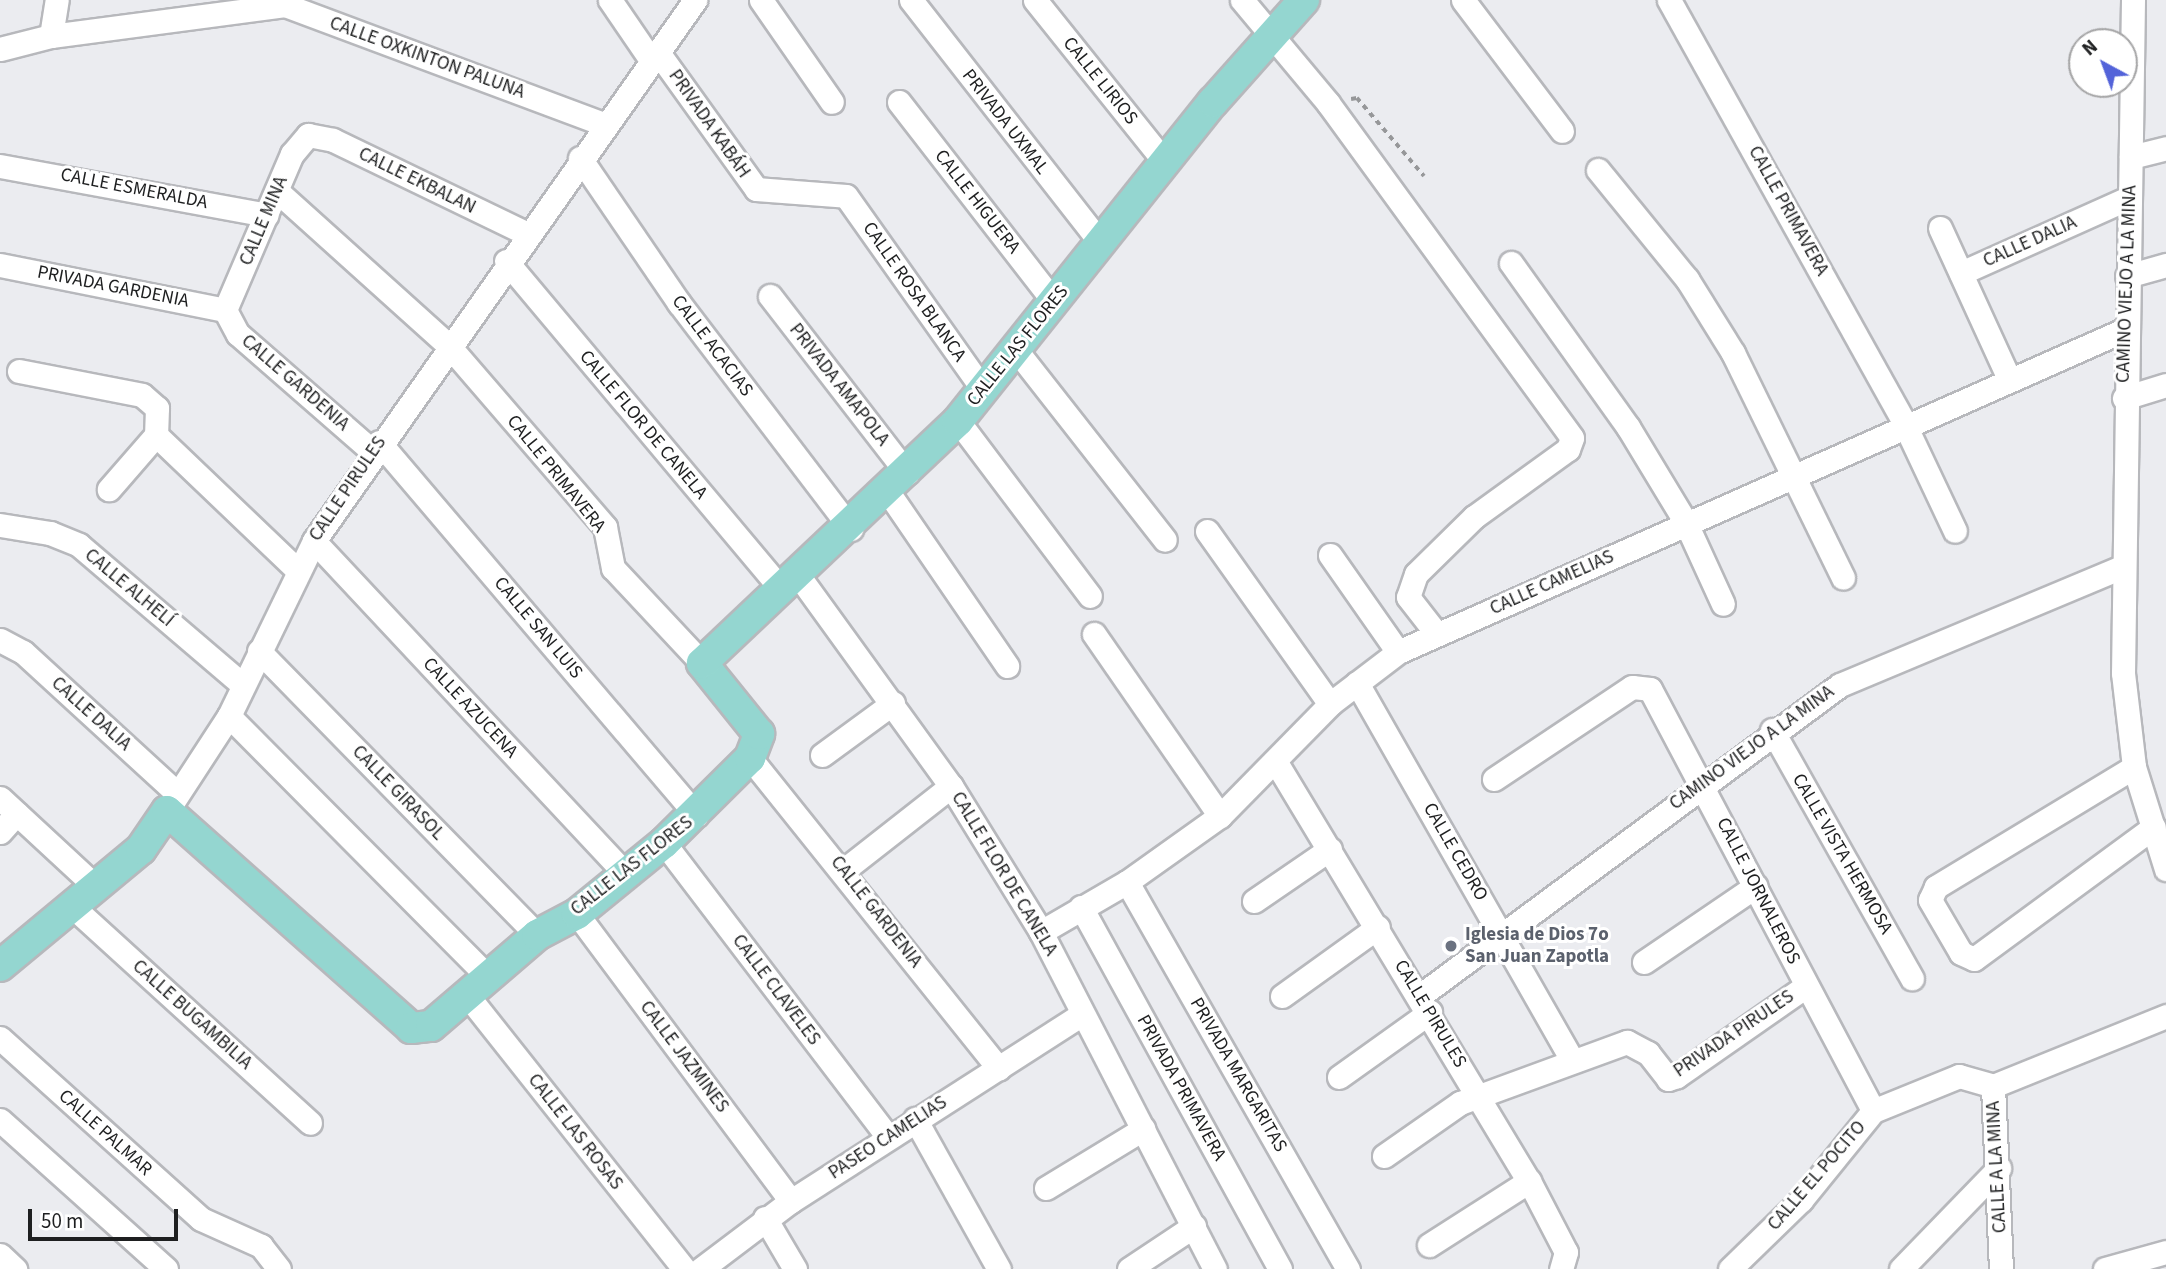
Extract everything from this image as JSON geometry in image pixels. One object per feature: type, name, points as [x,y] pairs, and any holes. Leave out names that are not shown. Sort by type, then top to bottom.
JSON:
[{"type":"main road","name":"CALLE LAS FLORES","points":[[702,663],[851,528],[958,421],[1165,162],[1304,0]]},
{"type":"main road","name":"CALLE PRIMAVERA","points":[[702,663],[755,746]]},
{"type":"main road","name":"CALLE LAS FLORES","points":[[172,802],[417,1031],[477,986],[537,935],[577,914],[627,875],[697,815],[755,746]]},
{"type":"main road","name":"CALLE PIRULES","points":[[0,966],[74,908],[141,849],[172,802]]},
{"type":"street","points":[[51,36],[57,0]]},
{"type":"street","name":"PRIVADA KABÁH","points":[[610,0],[756,189],[846,196]]},
{"type":"street","name":"CALLE PIRULES","points":[[172,802],[229,716],[296,569],[314,541],[525,233],[695,0]]},
{"type":"street","points":[[761,0],[832,102]]},
{"type":"street","name":"PRIVADA UXMAL","points":[[911,0],[1101,243]]},
{"type":"street","name":"CALLE LIRIOS","points":[[1035,0],[1165,162]]},
{"type":"street","points":[[1242,0],[1328,103],[1572,438],[1568,449],[1474,517],[1416,574],[1408,597],[1436,633]]},
{"type":"street","points":[[1462,0],[1562,131]]},
{"type":"street","name":"CALLE PRIMAVERA","points":[[1669,0],[1904,423],[1955,531]]},
{"type":"street","name":"CAMINO VIEJO A LA MINA","points":[[2133,0],[2131,157],[2124,330],[2123,673],[2134,767],[2166,869]]},
{"type":"street","name":"CALLE OXKINTON PALUNA","points":[[0,48],[166,10],[286,3],[603,124]]},
{"type":"street","name":"CALLE HIGUERA","points":[[899,102],[1054,302]]},
{"type":"street","name":"CALLE MINA","points":[[225,310],[277,191],[308,135]]},
{"type":"street","name":"CALLE EKBALAN","points":[[308,135],[333,140],[525,233]]},
{"type":"street","points":[[2131,157],[2166,148]]},
{"type":"street","name":"CALLE ACACIAS","points":[[580,158],[679,303],[851,528]]},
{"type":"street","name":"CALLE ESMERALDA","points":[[0,166],[267,215]]},
{"type":"street","points":[[1598,170],[1687,279],[1796,473],[1843,578]]},
{"type":"street","points":[[277,191],[449,346]]},
{"type":"street","name":"CALLE ROSA BLANCA","points":[[846,196],[982,388]]},
{"type":"street","name":"CALLE DALIA","points":[[2009,379],[1961,274],[2129,198]]},
{"type":"street","points":[[1940,228],[1961,274]]},
{"type":"street","name":"CALLE FLOR DE CANELA","points":[[506,261],[892,703],[951,786],[1041,932],[1081,1015],[1215,1269]]},
{"type":"street","points":[[1511,262],[1628,427],[1685,521],[1723,604]]},
{"type":"street","name":"PRIVADA GARDENIA","points":[[0,265],[225,310]]},
{"type":"street","points":[[2127,276],[2166,265]]},
{"type":"street","name":"PRIVADA AMAPOLA","points":[[770,296],[898,483],[1007,666]]},
{"type":"street","name":"CALLE GARDENIA","points":[[225,310],[238,334],[376,447]]},
{"type":"street","name":"CALLE CAMELIAS","points":[[1041,932],[1128,882],[1220,816],[1277,764],[1330,704],[1398,652],[1436,633],[1518,602],[1685,521],[1904,423],[2124,330]]},
{"type":"street","name":"CALLE PRIMAVERA","points":[[449,346],[607,530],[613,568],[702,663]]},
{"type":"street","points":[[1016,350],[1166,540]]},
{"type":"street","points":[[19,371],[142,395],[158,425],[296,569]]},
{"type":"street","points":[[2124,398],[2166,385]]},
{"type":"street","points":[[958,421],[1090,596]]},
{"type":"street","points":[[109,489],[158,425]]},
{"type":"street","name":"CALLE SAN LUIS","points":[[376,447],[697,815]]},
{"type":"street","name":"CALLE ALHELÍ","points":[[0,525],[50,533],[79,545],[242,684]]},
{"type":"street","points":[[1207,531],[1330,704]]},
{"type":"street","name":"CALLE AZUCENA","points":[[314,541],[627,875]]},
{"type":"street","points":[[1331,555],[1398,652]]},
{"type":"street","name":"CAMINO VIEJO A LA MINA","points":[[1339,1077],[1425,1004],[1502,931],[1772,730],[1840,685],[2122,567]]},
{"type":"street","points":[[1094,634],[1220,816]]},
{"type":"street","name":"CALLE DALIA","points":[[0,640],[23,652],[172,802]]},
{"type":"street","name":"CALLE GIRASOL","points":[[259,650],[537,935]]},
{"type":"street","name":"CALLE CEDRO","points":[[1357,683],[1502,931],[1571,1058]]},
{"type":"street","name":"CALLE JORNALEROS","points":[[1494,779],[1642,685],[1657,698],[1873,1111]]},
{"type":"street","points":[[822,755],[892,703]]},
{"type":"street","name":"CALLE LAS ROSAS","points":[[229,716],[477,986],[684,1269]]},
{"type":"street","name":"CALLE VISTA HERMOSA","points":[[1772,730],[1912,978]]},
{"type":"street","name":"CALLE GARDENIA","points":[[755,746],[844,870],[999,1069]]},
{"type":"street","name":"CALLE PIRULES","points":[[1277,764],[1425,1004],[1529,1181],[1564,1265]]},
{"type":"street","points":[[2134,767],[1936,887],[1930,900],[1961,953],[1973,959],[2154,827]]},
{"type":"street","points":[[844,870],[951,786]]},
{"type":"street","points":[[0,832],[8,806],[96,887]]},
{"type":"street","name":"CALLE CLAVELES","points":[[664,843],[888,1137]]},
{"type":"street","points":[[1254,901],[1330,849]]},
{"type":"street","name":"PRIVADA MARGARITAS","points":[[1128,882],[1348,1269]]},
{"type":"street","points":[[1644,962],[1756,886]]},
{"type":"street","name":"PRIVADA PRIMAVERA","points":[[1081,907],[1280,1269]]},
{"type":"street","name":"CALLE BUGAMBILIA","points":[[74,908],[310,1123]]},
{"type":"street","name":"CALLE JAZMINES","points":[[577,914],[791,1201]]},
{"type":"street","points":[[1282,996],[1378,927]]},
{"type":"street","name":"PRIVADA PIRULES","points":[[1384,1156],[1479,1096],[1571,1058],[1638,1044],[1668,1080],[1806,986]]},
{"type":"street","name":"PASEO CAMELIAS","points":[[701,1269],[765,1218],[915,1119],[999,1069],[1081,1015]]},
{"type":"street","points":[[1873,1111],[1959,1076],[1983,1081],[2166,1016]]},
{"type":"street","name":"CALLE PALMAR","points":[[0,1038],[201,1219],[261,1246],[279,1269]]},
{"type":"street","name":"CALLE A LA MINA","points":[[1983,1081],[1998,1168],[2001,1269]]},
{"type":"street","name":"CALLE EL POCITO","points":[[1730,1269],[1801,1200],[1873,1111]]},
{"type":"street","points":[[915,1119],[999,1269]]},
{"type":"street","points":[[0,1120],[166,1269]]},
{"type":"street","points":[[1046,1188],[1143,1129]]},
{"type":"street","points":[[1902,1269],[1998,1168]]},
{"type":"street","points":[[1429,1245],[1529,1181]]},
{"type":"street","points":[[765,1218],[794,1269]]},
{"type":"street","points":[[1129,1269],[1194,1226]]},
{"type":"street","points":[[2105,1269],[2166,1252]]},
{"type":"street","points":[[0,1255],[15,1269]]},
{"type":"path","points":[[1328,103],[1357,98],[1424,176]]},
{"type":"place","name":"Iglesia de Dios 7o San Juan Zapotla","points":[[1451,946]]}]
